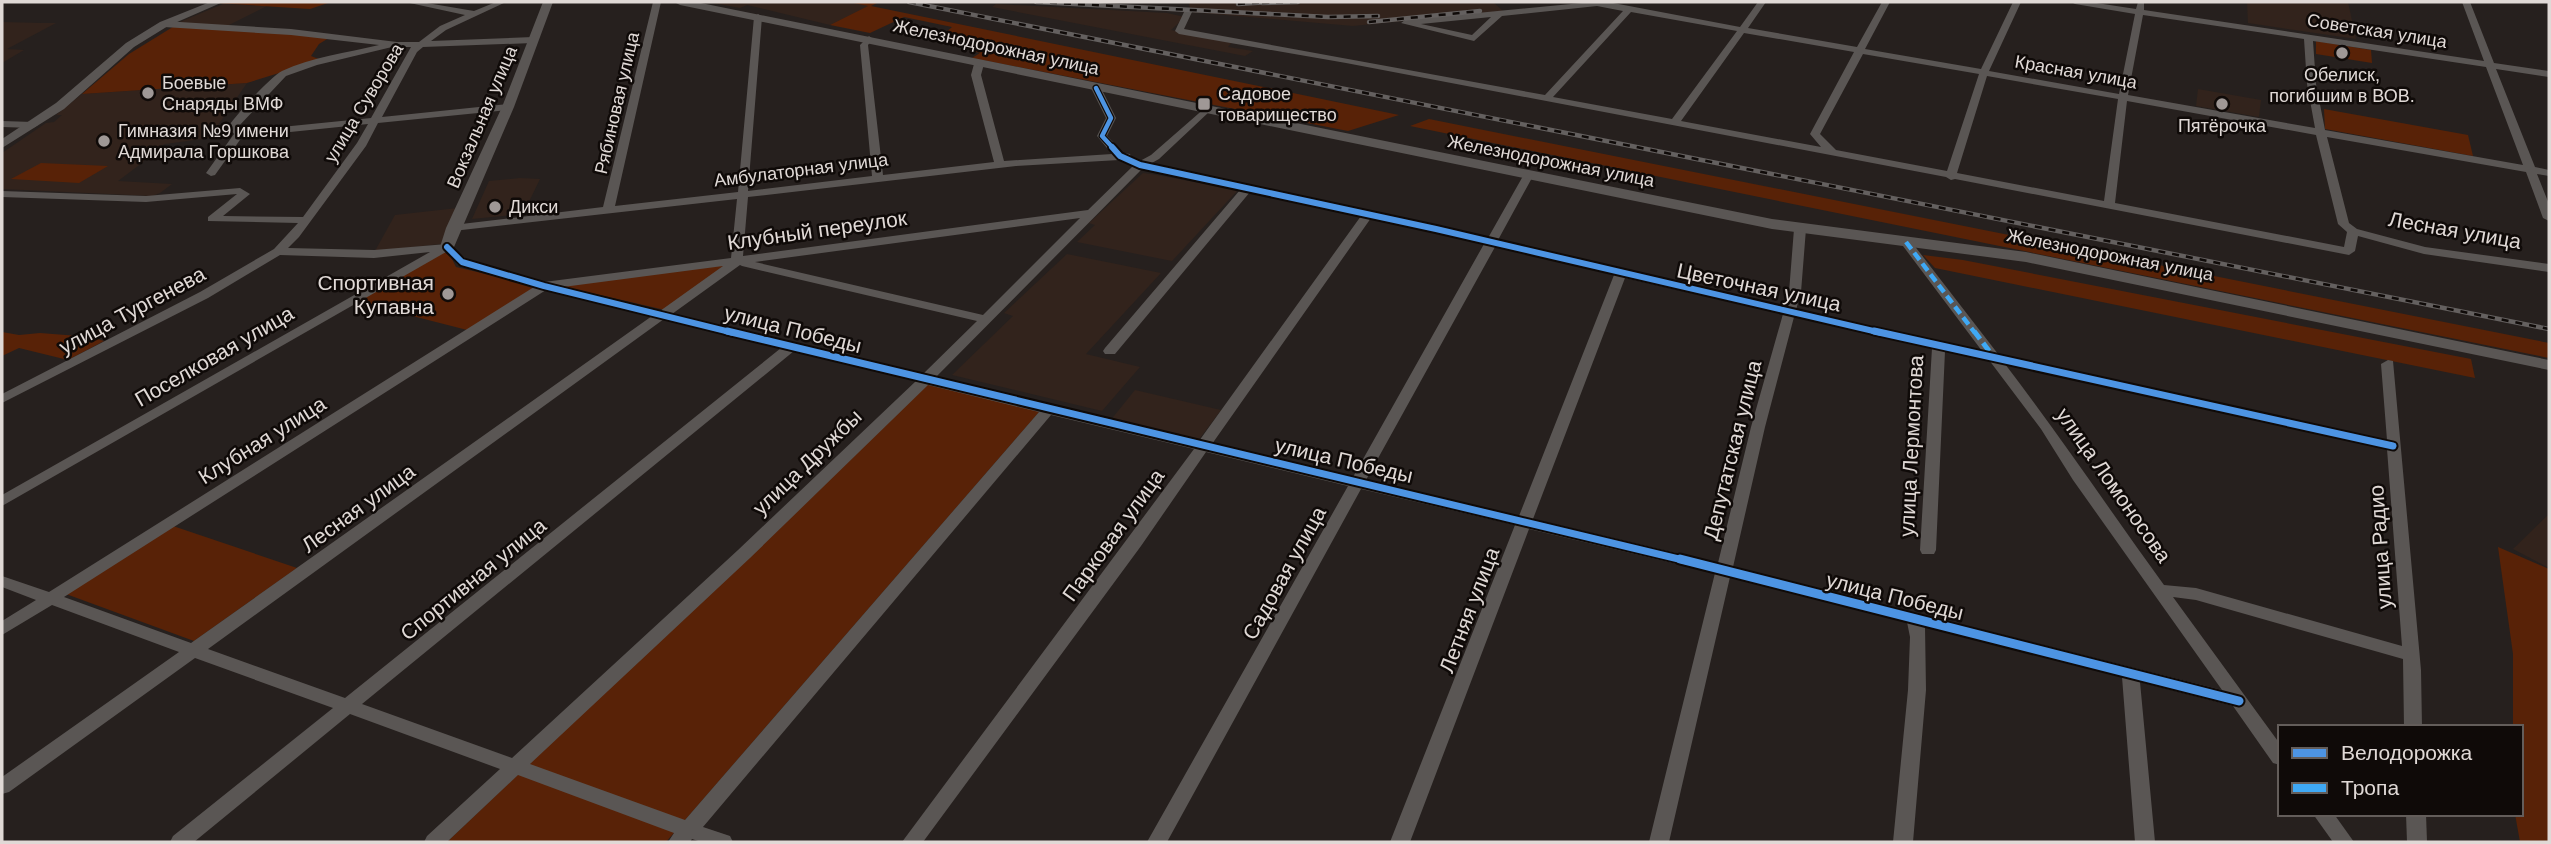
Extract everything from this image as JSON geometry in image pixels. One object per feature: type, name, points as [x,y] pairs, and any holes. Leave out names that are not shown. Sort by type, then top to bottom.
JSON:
[{"type":"main road","name":"Железнодорожная улица","points":[[680,2],[1800,229],[2025,257],[2549,365]]},
{"type":"street","points":[[2,144],[65,102],[122,51],[164,24],[218,2]]},
{"type":"street","points":[[408,2],[474,14]]},
{"type":"street","name":"улица Суворова","points":[[278,251],[306,220],[362,144],[413,50],[420,42],[502,2]]},
{"type":"street","name":"Вокзальная улица","points":[[447,247],[508,107],[548,2]]},
{"type":"street","name":"Рябиновая улица","points":[[608,211],[657,2]]},
{"type":"street","points":[[1500,13],[1474,38],[1405,23],[1500,13],[1620,2]]},
{"type":"street","points":[[1674,124],[1762,2]]},
{"type":"street","points":[[1837,153],[1820,142],[1815,134],[1886,2]]},
{"type":"street","points":[[1951,177],[1984,72],[2017,2]]},
{"type":"street","name":"Советская улица","points":[[2075,2],[2140,6],[2549,74]]},
{"type":"street","points":[[2466,2],[2533,170],[2549,218]]},
{"type":"street","name":"Красная улица","points":[[1598,4],[2549,173]]},
{"type":"street","points":[[2109,206],[2123,96],[2140,6]]},
{"type":"street","points":[[1546,99],[1628,11]]},
{"type":"street","points":[[1188,12],[1179,31],[2349,251],[2353,231],[2344,224],[2319,131],[2309,73],[2308,36]]},
{"type":"street","points":[[758,17],[738,260],[985,319]]},
{"type":"street","points":[[164,24],[290,32],[397,45]]},
{"type":"street","points":[[869,39],[864,45],[878,179]]},
{"type":"street","points":[[239,134],[233,127],[238,120],[283,74],[314,64],[420,42],[533,40]]},
{"type":"street","points":[[979,64],[976,75],[1000,165]]},
{"type":"street","points":[[1096,88],[1111,118],[1102,136],[1120,156]]},
{"type":"street","points":[[211,173],[239,134],[508,107]]},
{"type":"street","name":"улица Дружбы","points":[[434,842],[593,697],[928,378],[1140,165],[1155,157],[1206,110]]},
{"type":"street","points":[[2,124],[33,125]]},
{"type":"street","name":"Амбулаторная улица","points":[[453,228],[1000,165],[1120,156],[1155,157]]},
{"type":"street","name":"Цветочная улица","points":[[1120,156],[1140,165],[2393,446]]},
{"type":"street","name":"Садовая улица","points":[[1157,842],[1528,176]]},
{"type":"street","points":[[1110,351],[1247,188]]},
{"type":"street","points":[[2,194],[146,199],[240,191],[245,194],[212,219],[306,220]]},
{"type":"street","name":"Клубный переулок","points":[[544,286],[1094,212]]},
{"type":"street","name":"Парковая улица","points":[[912,842],[1110,575],[1368,214]]},
{"type":"street","name":"Депутатская улица","points":[[1658,842],[1758,427],[1789,312],[1799,264],[1800,229]]},
{"type":"street","name":"Лесная улица","points":[[2353,231],[2424,250],[2549,268]]},
{"type":"street","name":"улица Ломоносова","points":[[1906,242],[2047,428],[2078,477],[2278,755]]},
{"type":"street","points":[[278,251],[374,254],[447,247]]},
{"type":"street","name":"улица Победы","points":[[447,247],[462,262],[544,286],[928,378],[1048,410],[1725,569],[1915,620],[2239,701]]},
{"type":"street","name":"Поселковая улица","points":[[2,501],[447,247]]},
{"type":"street","name":"улица Тургенева","points":[[2,399],[204,295],[278,251]]},
{"type":"street","name":"Лесная улица","points":[[2,787],[738,260]]},
{"type":"street","name":"Летняя улица","points":[[1400,842],[1620,274]]},
{"type":"street","name":"Клубная улица","points":[[2,629],[544,286]]},
{"type":"street","name":"улица Лермонтова","points":[[1928,551],[1939,345]]},
{"type":"street","name":"Спортивная улица","points":[[180,842],[791,347]]},
{"type":"street","name":"улица Радио","points":[[2388,364],[2413,725]]},
{"type":"street","points":[[684,836],[1048,410]]},
{"type":"street","points":[[2,581],[514,767],[684,836],[723,842]]},
{"type":"street","points":[[2159,590],[2196,594],[2410,655]]},
{"type":"street","points":[[1903,842],[1917,690],[1918,637],[1915,620]]},
{"type":"street","points":[[2130,673],[2145,842]]},
{"type":"street","points":[[2324,816],[2344,842]]},
{"type":"street","points":[[2416,816],[2417,842]]},
{"type":"shaded area","points":[[331,2],[310,9],[216,3]]},
{"type":"shaded area","points":[[708,2],[849,2],[869,6],[830,25],[747,5],[740,8]]},
{"type":"shaded area","points":[[849,2],[879,2],[871,6],[1399,115],[1348,131],[972,58],[980,53],[970,50],[981,43],[943,35],[952,27],[904,17],[870,33],[830,25],[868,6]]},
{"type":"shaded area","points":[[1189,2],[1493,2],[1503,11],[1353,26],[1190,12]]},
{"type":"shaded area","points":[[2247,2],[2348,2],[2356,39],[2248,23]]},
{"type":"shaded area","points":[[223,4],[267,6],[227,26],[175,24]]},
{"type":"shaded area","points":[[996,4],[1167,13],[1185,17],[1171,30],[1232,42],[1228,47],[1253,51],[1245,56],[992,7]]},
{"type":"shaded area","points":[[2,22],[56,23],[7,49],[24,50],[2,63]]},
{"type":"shaded area","points":[[176,25],[332,36],[319,44],[311,56],[321,60],[247,83],[82,94],[129,54]]},
{"type":"shaded area","points":[[2316,41],[2371,50],[2372,63],[2316,54]]},
{"type":"shaded area","name":"Гимназия №9 имени Адмирала Горшкова","points":[[247,83],[209,138],[165,144],[152,150],[142,163],[118,181],[172,184],[160,193],[152,196],[2,189],[2,153],[46,123],[54,122],[62,115],[56,115],[82,94]]},
{"type":"shaded area","points":[[2198,89],[2261,100],[2259,117],[2196,106]]},
{"type":"shaded area","points":[[2324,109],[2468,135],[2473,156],[2325,129]]},
{"type":"shaded area","points":[[1429,119],[2549,343],[2549,358],[1410,126]]},
{"type":"shaded area","points":[[41,163],[108,166],[79,183],[11,179]]},
{"type":"shaded area","points":[[1143,173],[1238,190],[1172,261],[1077,242],[1095,225],[1089,223]]},
{"type":"shaded area","points":[[540,179],[523,214],[472,219],[489,181]]},
{"type":"shaded area","points":[[458,208],[441,244],[375,251],[395,215]]},
{"type":"shaded area","name":"Спортивная Купавна","points":[[443,251],[451,257],[456,267],[541,287],[471,331],[354,301]]},
{"type":"shaded area","points":[[1067,254],[1161,273],[1086,354],[1140,367],[1102,411],[952,375],[1013,316],[1004,313]]},
{"type":"shaded area","points":[[1923,255],[1963,260],[2471,359],[2475,378],[1935,268]]},
{"type":"shaded area","points":[[725,265],[665,310],[561,286]]},
{"type":"shaded area","points":[[2,332],[91,337],[104,341],[68,360],[19,348],[2,356]]},
{"type":"shaded area","points":[[928,384],[1040,411],[666,842],[447,842]]},
{"type":"shaded area","points":[[1135,390],[1221,410],[1197,442],[1110,421]]},
{"type":"shaded area","points":[[2549,514],[2549,568],[2513,549]]},
{"type":"shaded area","points":[[173,526],[297,568],[194,641],[66,594]]},
{"type":"shaded area","points":[[2498,547],[2549,569],[2549,842],[2520,842],[2515,816],[2523,816],[2523,725],[2513,725],[2513,654]]},
{"type":"railway","points":[[909,2],[2549,329]]},
{"type":"railway","points":[[1036,2],[1328,17],[1378,16]]},
{"type":"railway","points":[[1238,4],[1270,2]]},
{"type":"railway","points":[[1262,3],[1298,2]]},
{"type":"railway","points":[[1369,22],[1480,11]]},
{"type":"marked path","points":[[1906,242],[1993,356]]},
{"type":"cycle path","points":[[1096,88],[1111,118],[1102,136],[1120,156],[1140,165],[1436,229],[1703,293],[2393,446]]},
{"type":"cycle path","points":[[447,247],[462,262],[544,286],[1048,410],[1725,570],[2239,701]]},
{"type":"place","name":"Обелиск, погибшим в ВОВ.","points":[[2342,53]]},
{"type":"place","name":"Боевые Снаряды ВМФ","points":[[148,93]]},
{"type":"place","name":"Садовое товарищество","points":[[1204,104]]},
{"type":"place","name":"Пятёрочка","points":[[2222,104]]},
{"type":"place","name":"Гимназия №9 имени Адмирала Горшкова","points":[[104,141]]},
{"type":"place","name":"Дикси","points":[[495,207]]},
{"type":"place","name":"Спортивная Купавна","points":[[448,294]]}]
